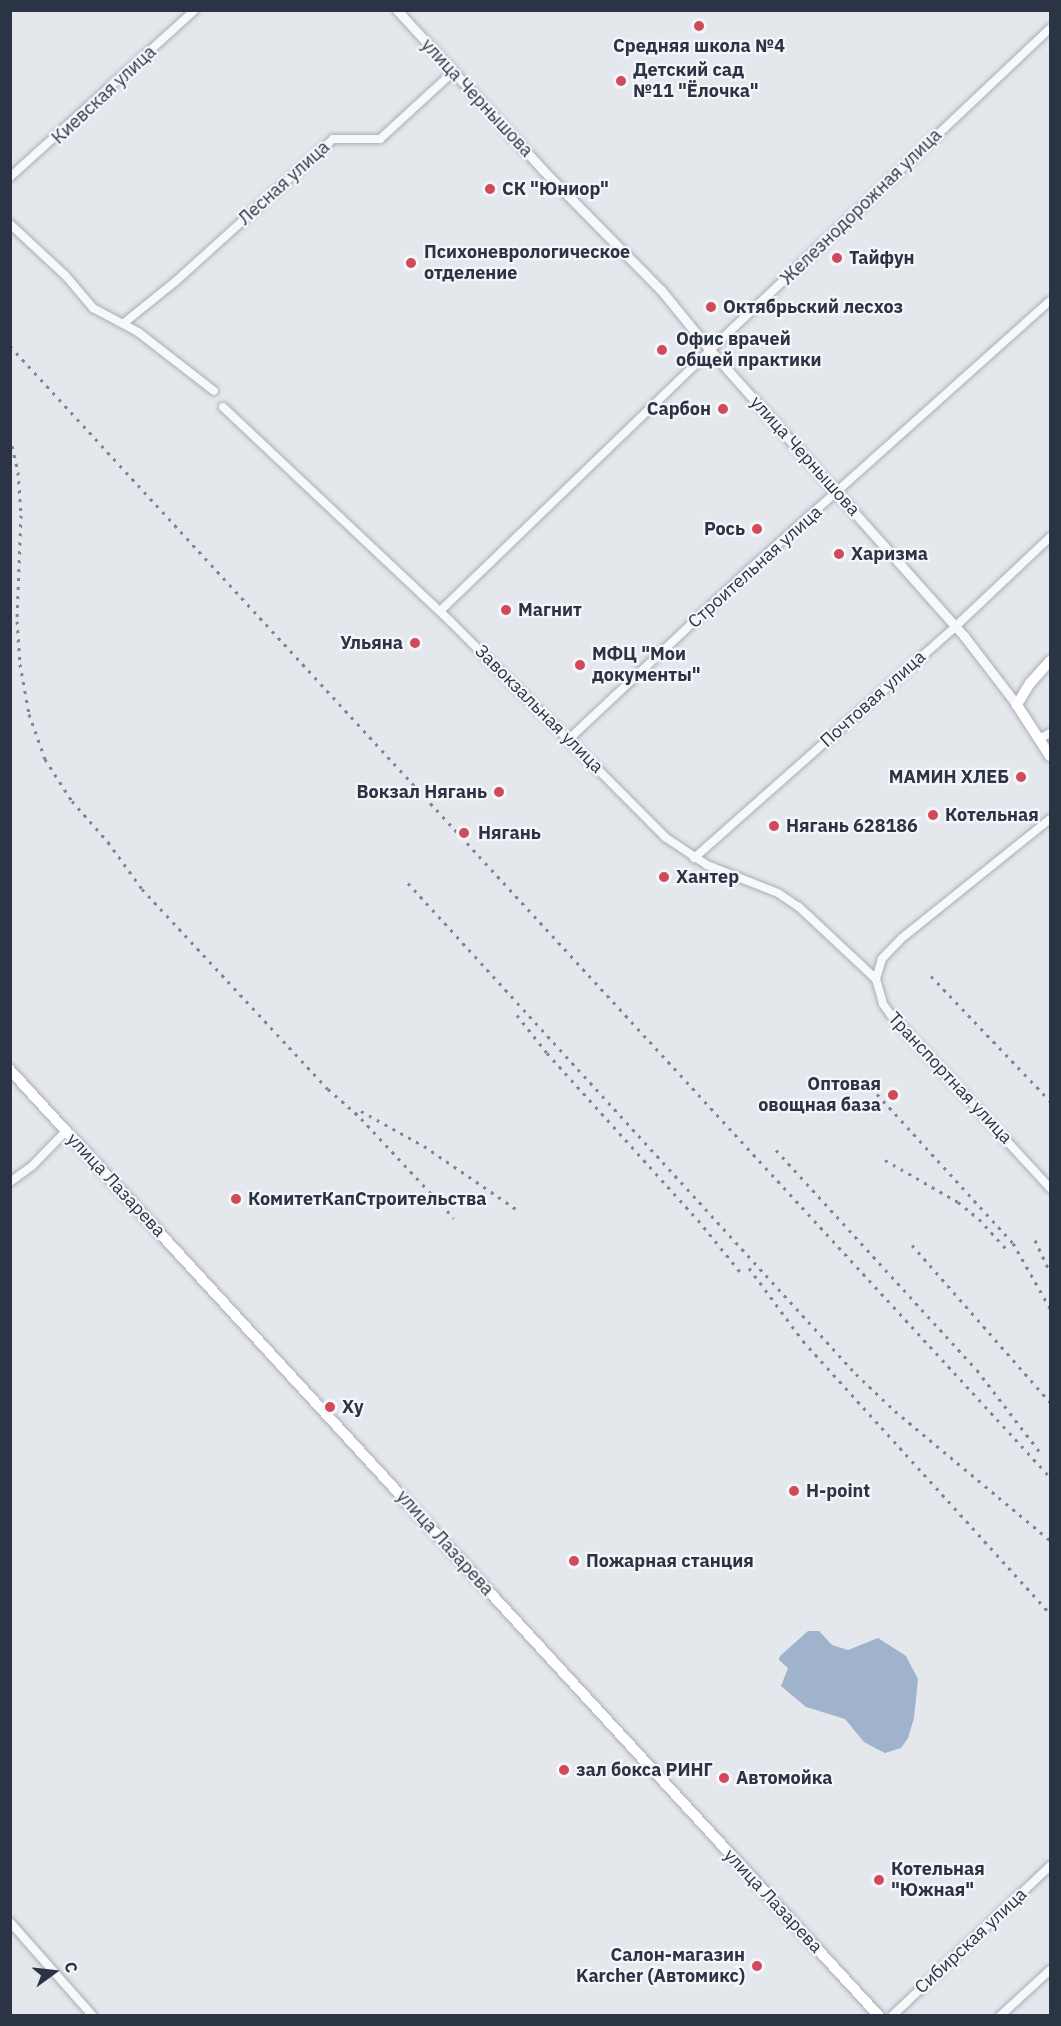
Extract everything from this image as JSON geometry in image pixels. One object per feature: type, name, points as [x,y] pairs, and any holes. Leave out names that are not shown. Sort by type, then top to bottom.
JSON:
[{"type":"main road","points":[[1017,705],[1030,683],[1050,661]]},
{"type":"main road","name":"улица Чернышова","points":[[1017,705],[1050,756]]},
{"type":"main road","name":"улица Лазарева","points":[[10,1070],[879,2016]]},
{"type":"street","name":"Киевская улица","points":[[10,177],[195,10]]},
{"type":"street","name":"улица Чернышова","points":[[397,10],[591,220],[647,274],[710,350],[956,626],[1017,705]]},
{"type":"street","name":"Железнодорожная улица","points":[[440,611],[710,350],[1050,29]]},
{"type":"street","name":"Лесная улица","points":[[124,323],[176,281],[333,139],[380,139],[453,72]]},
{"type":"street","points":[[10,224],[66,276],[93,308],[124,323],[214,391]]},
{"type":"street","name":"Строительная улица","points":[[570,738],[750,569],[1050,301]]},
{"type":"street","name":"Завокзальная улица","points":[[223,407],[440,611],[570,738],[665,837],[694,858],[778,892],[799,907],[876,980]]},
{"type":"street","name":"Почтовая улица","points":[[694,858],[956,626],[1050,537]]},
{"type":"street","points":[[1039,739],[1050,733]]},
{"type":"street","points":[[876,980],[882,959],[901,939],[1050,819]]},
{"type":"street","name":"Транспортная улица","points":[[876,980],[883,1004],[891,1015],[1050,1188]]},
{"type":"street","points":[[10,1182],[32,1166],[66,1131]]},
{"type":"street","name":"Сибирская улица","points":[[892,2016],[1050,1866]]},
{"type":"street","points":[[10,1922],[93,2016]]},
{"type":"street","points":[[1000,2016],[1050,1970]]},
{"type":"water","points":[[808,1631],[819,1631],[832,1645],[848,1650],[878,1638],[906,1656],[918,1679],[914,1718],[908,1738],[901,1748],[885,1753],[875,1748],[864,1742],[845,1719],[806,1707],[781,1686],[788,1668],[779,1660],[780,1656]]},
{"type":"railway","points":[[10,346],[1050,1477]]},
{"type":"railway","points":[[10,437],[18,472],[21,515],[17,621],[20,664],[29,714],[45,759],[72,801],[108,842],[142,889],[328,1089],[361,1118]]},
{"type":"railway","points":[[408,883],[856,1374],[895,1411],[1050,1540]]},
{"type":"railway","points":[[931,976],[1050,1101]]},
{"type":"railway","points":[[517,1015],[547,1053],[698,1220],[741,1273]]},
{"type":"railway","points":[[877,1094],[1013,1243],[1050,1308]]},
{"type":"railway","points":[[361,1111],[424,1146],[516,1209]]},
{"type":"railway","points":[[355,1112],[454,1218]]},
{"type":"railway","points":[[776,1150],[977,1370],[1039,1451]]},
{"type":"railway","points":[[885,1160],[958,1202],[979,1219],[1008,1251]]},
{"type":"railway","points":[[1035,1240],[1050,1272]]},
{"type":"railway","points":[[912,1245],[1050,1402]]},
{"type":"railway","points":[[749,1268],[803,1341],[1050,1613]]},
{"type":"place","name":"Средняя школа №4","points":[[699,26]]},
{"type":"place","name":"Детский сад №11 \"Ёлочка\"","points":[[621,81]]},
{"type":"place","name":"СК \"Юниор\"","points":[[490,189]]},
{"type":"place","name":"Тайфун","points":[[837,258]]},
{"type":"place","name":"Психоневрологическое отделение","points":[[411,263]]},
{"type":"place","name":"Октябрьский лесхоз","points":[[711,307]]},
{"type":"place","name":"Офис врачей общей практики","points":[[662,350]]},
{"type":"place","name":"Сарбон","points":[[723,409]]},
{"type":"place","name":"Рось","points":[[757,529]]},
{"type":"place","name":"Харизма","points":[[839,554]]},
{"type":"place","name":"Магнит","points":[[506,610]]},
{"type":"place","name":"Ульяна","points":[[415,643]]},
{"type":"place","name":"МФЦ \"Мои документы\"","points":[[580,665]]},
{"type":"place","name":"МАМИН ХЛЕБ","points":[[1021,777]]},
{"type":"place","name":"Вокзал Нягань","points":[[499,792]]},
{"type":"place","name":"Котельная","points":[[933,815]]},
{"type":"place","name":"Нягань 628186","points":[[774,826]]},
{"type":"place","name":"Нягань","points":[[464,833]]},
{"type":"place","name":"Хантер","points":[[664,877]]},
{"type":"place","name":"Оптовая овощная база","points":[[893,1095]]},
{"type":"place","name":"КомитетКапСтроительства","points":[[236,1199]]},
{"type":"place","name":"Xy","points":[[330,1407]]},
{"type":"place","name":"H-point","points":[[794,1491]]},
{"type":"place","name":"Пожарная станция","points":[[574,1561]]},
{"type":"place","name":"зал бокса РИНГ","points":[[564,1770]]},
{"type":"place","name":"Автомойка","points":[[724,1778]]},
{"type":"place","name":"Котельная \"Южная\"","points":[[879,1880]]},
{"type":"place","name":"Салон-магазин Karcher (Автомикс)","points":[[757,1966]]}]
